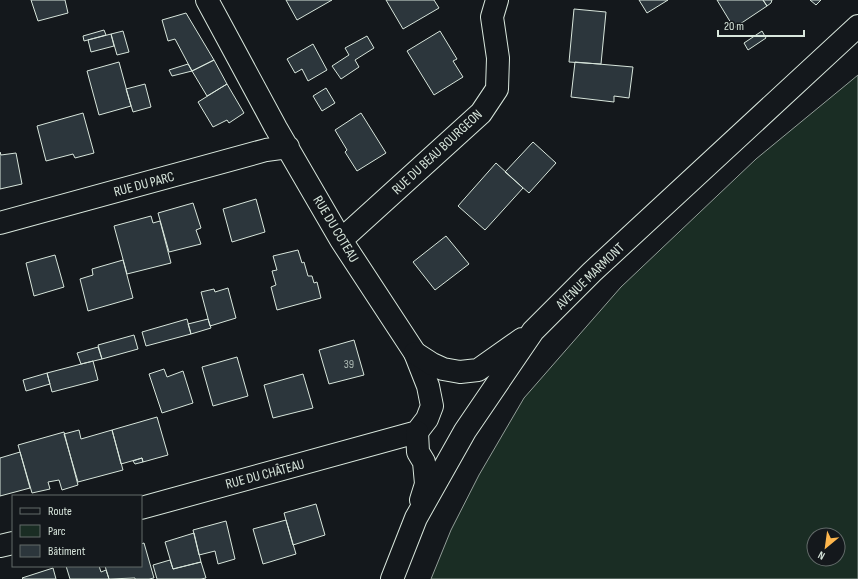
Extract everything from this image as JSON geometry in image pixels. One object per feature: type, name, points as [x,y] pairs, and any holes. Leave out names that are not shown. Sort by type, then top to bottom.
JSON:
[{"type":"street","name":"RUE DU COTEAU","points":[[207,0],[276,128],[341,240],[415,353],[428,386],[432,406],[427,419],[417,432]]},
{"type":"street","name":"RUE DU BEAU BOURGEON","points":[[341,240],[481,113],[497,90],[498,58],[492,17],[497,0]]},
{"type":"street","name":"AVENUE MARMONT","points":[[392,579],[416,518],[465,431],[533,332],[592,272],[858,26]]},
{"type":"street","name":"RUE DU PARC","points":[[0,223],[266,150],[288,147]]},
{"type":"street","points":[[415,353],[443,369],[460,372],[478,370],[533,332]]},
{"type":"street","points":[[416,518],[426,484],[424,462],[418,452],[417,432]]},
{"type":"street","name":"RUE DU CHÂTEAU","points":[[142,508],[417,432]]},
{"type":"street","points":[[0,546],[12,543]]},
{"type":"green space","points":[[858,75],[858,579],[431,579],[451,530],[479,475],[524,398],[621,287],[756,159]]},
{"type":"building","points":[[31,0],[65,0],[68,13],[38,21]]},
{"type":"building","points":[[286,0],[332,0],[297,20]]},
{"type":"building","points":[[386,0],[434,0],[439,8],[403,29]]},
{"type":"building","points":[[639,0],[668,0],[647,13]]},
{"type":"building","points":[[717,0],[763,0],[767,6],[734,28]]},
{"type":"building","points":[[763,0],[772,0],[767,6]]},
{"type":"building","points":[[810,0],[821,0],[816,5]]},
{"type":"building","points":[[574,9],[606,12],[601,64],[569,62]]},
{"type":"building","points":[[186,13],[214,60],[192,71],[175,39],[168,41],[162,20]]},
{"type":"building","points":[[104,30],[106,35],[84,41],[83,36]]},
{"type":"building","points":[[123,31],[129,52],[117,55],[111,34]]},
{"type":"building","points":[[440,31],[457,59],[453,61],[463,77],[434,95],[407,51]]},
{"type":"building","points":[[762,31],[766,38],[748,50],[744,43]]},
{"type":"building","points":[[111,34],[114,46],[91,52],[88,40]]},
{"type":"building","points":[[367,36],[374,48],[355,60],[359,67],[341,79],[332,66],[349,55],[345,48]]},
{"type":"building","points":[[313,44],[327,70],[308,81],[302,69],[295,73],[287,59]]},
{"type":"building","points":[[214,60],[227,84],[207,96],[192,71]]},
{"type":"building","points":[[119,62],[131,106],[99,115],[87,71]]},
{"type":"building","points":[[575,62],[633,67],[629,98],[614,96],[614,102],[571,97]]},
{"type":"building","points":[[188,64],[192,71],[172,76],[169,70]]},
{"type":"building","points":[[145,84],[151,107],[133,112],[126,89]]},
{"type":"building","points":[[227,84],[244,113],[229,123],[227,120],[213,127],[198,102]]},
{"type":"building","points":[[326,88],[335,103],[322,111],[313,96]]},
{"type":"building","points":[[83,113],[94,153],[75,158],[73,154],[46,161],[37,126]]},
{"type":"building","points":[[361,113],[386,153],[357,171],[345,152],[347,150],[335,130]]},
{"type":"building","points":[[533,142],[556,163],[529,193],[505,172]]},
{"type":"building","points":[[0,152],[1,155],[16,153],[22,184],[0,189]]},
{"type":"building","points":[[496,163],[523,188],[485,230],[458,206]]},
{"type":"building","points":[[256,199],[265,232],[232,242],[223,209]]},
{"type":"building","points":[[193,203],[201,228],[196,230],[201,244],[169,252],[158,213]]},
{"type":"building","points":[[151,216],[153,223],[160,221],[171,263],[127,274],[114,226]]},
{"type":"building","points":[[446,236],[469,264],[435,290],[413,262]]},
{"type":"building","points":[[298,250],[302,263],[304,262],[308,276],[312,276],[314,283],[317,282],[321,298],[277,310],[271,287],[276,285],[272,271],[277,270],[273,256]]},
{"type":"building","points":[[55,255],[64,287],[34,296],[26,263]]},
{"type":"building","points":[[123,260],[133,298],[88,311],[80,279],[93,275],[92,269]]},
{"type":"building","points":[[228,288],[236,318],[210,326],[201,292],[214,289],[215,292]]},
{"type":"building","points":[[187,319],[191,334],[146,346],[142,332]]},
{"type":"building","points":[[208,319],[211,328],[191,334],[188,324]]},
{"type":"building","points":[[134,335],[138,349],[102,359],[98,345]]},
{"type":"building","points":[[354,340],[364,375],[329,384],[319,350]]},
{"type":"building","points":[[98,347],[102,359],[81,364],[77,353]]},
{"type":"building","points":[[237,357],[248,396],[213,406],[202,367]]},
{"type":"building","points":[[93,361],[98,380],[52,392],[47,373]]},
{"type":"building","points":[[164,369],[167,377],[183,371],[193,403],[162,413],[149,374]]},
{"type":"building","points":[[47,373],[50,384],[26,391],[23,380]]},
{"type":"building","points":[[303,374],[313,408],[273,418],[264,385]]},
{"type":"building","points":[[157,417],[168,455],[143,462],[142,458],[121,464],[112,430]]},
{"type":"building","points":[[79,430],[81,439],[112,430],[123,470],[78,482],[64,434]]},
{"type":"building","points":[[64,432],[78,485],[62,490],[59,480],[48,482],[50,489],[32,493],[18,445]]},
{"type":"building","points":[[20,452],[30,488],[0,496],[0,458]]},
{"type":"building","points":[[142,458],[143,462],[135,464],[133,461]]},
{"type":"building","points":[[316,504],[325,535],[293,545],[284,513]]},
{"type":"building","points":[[286,520],[296,554],[263,564],[253,529]]},
{"type":"building","points":[[226,521],[235,559],[218,564],[215,551],[199,555],[193,530]]},
{"type":"building","points":[[194,533],[201,562],[173,569],[165,542]]},
{"type":"building","points":[[144,543],[154,578],[109,579],[105,567],[142,567],[142,544]]},
{"type":"building","points":[[170,560],[173,569],[201,562],[206,578],[157,579],[153,565]]},
{"type":"building","points":[[66,567],[99,567],[101,572],[106,570],[109,579],[70,579]]},
{"type":"building","points":[[53,568],[56,579],[22,578]]}]
